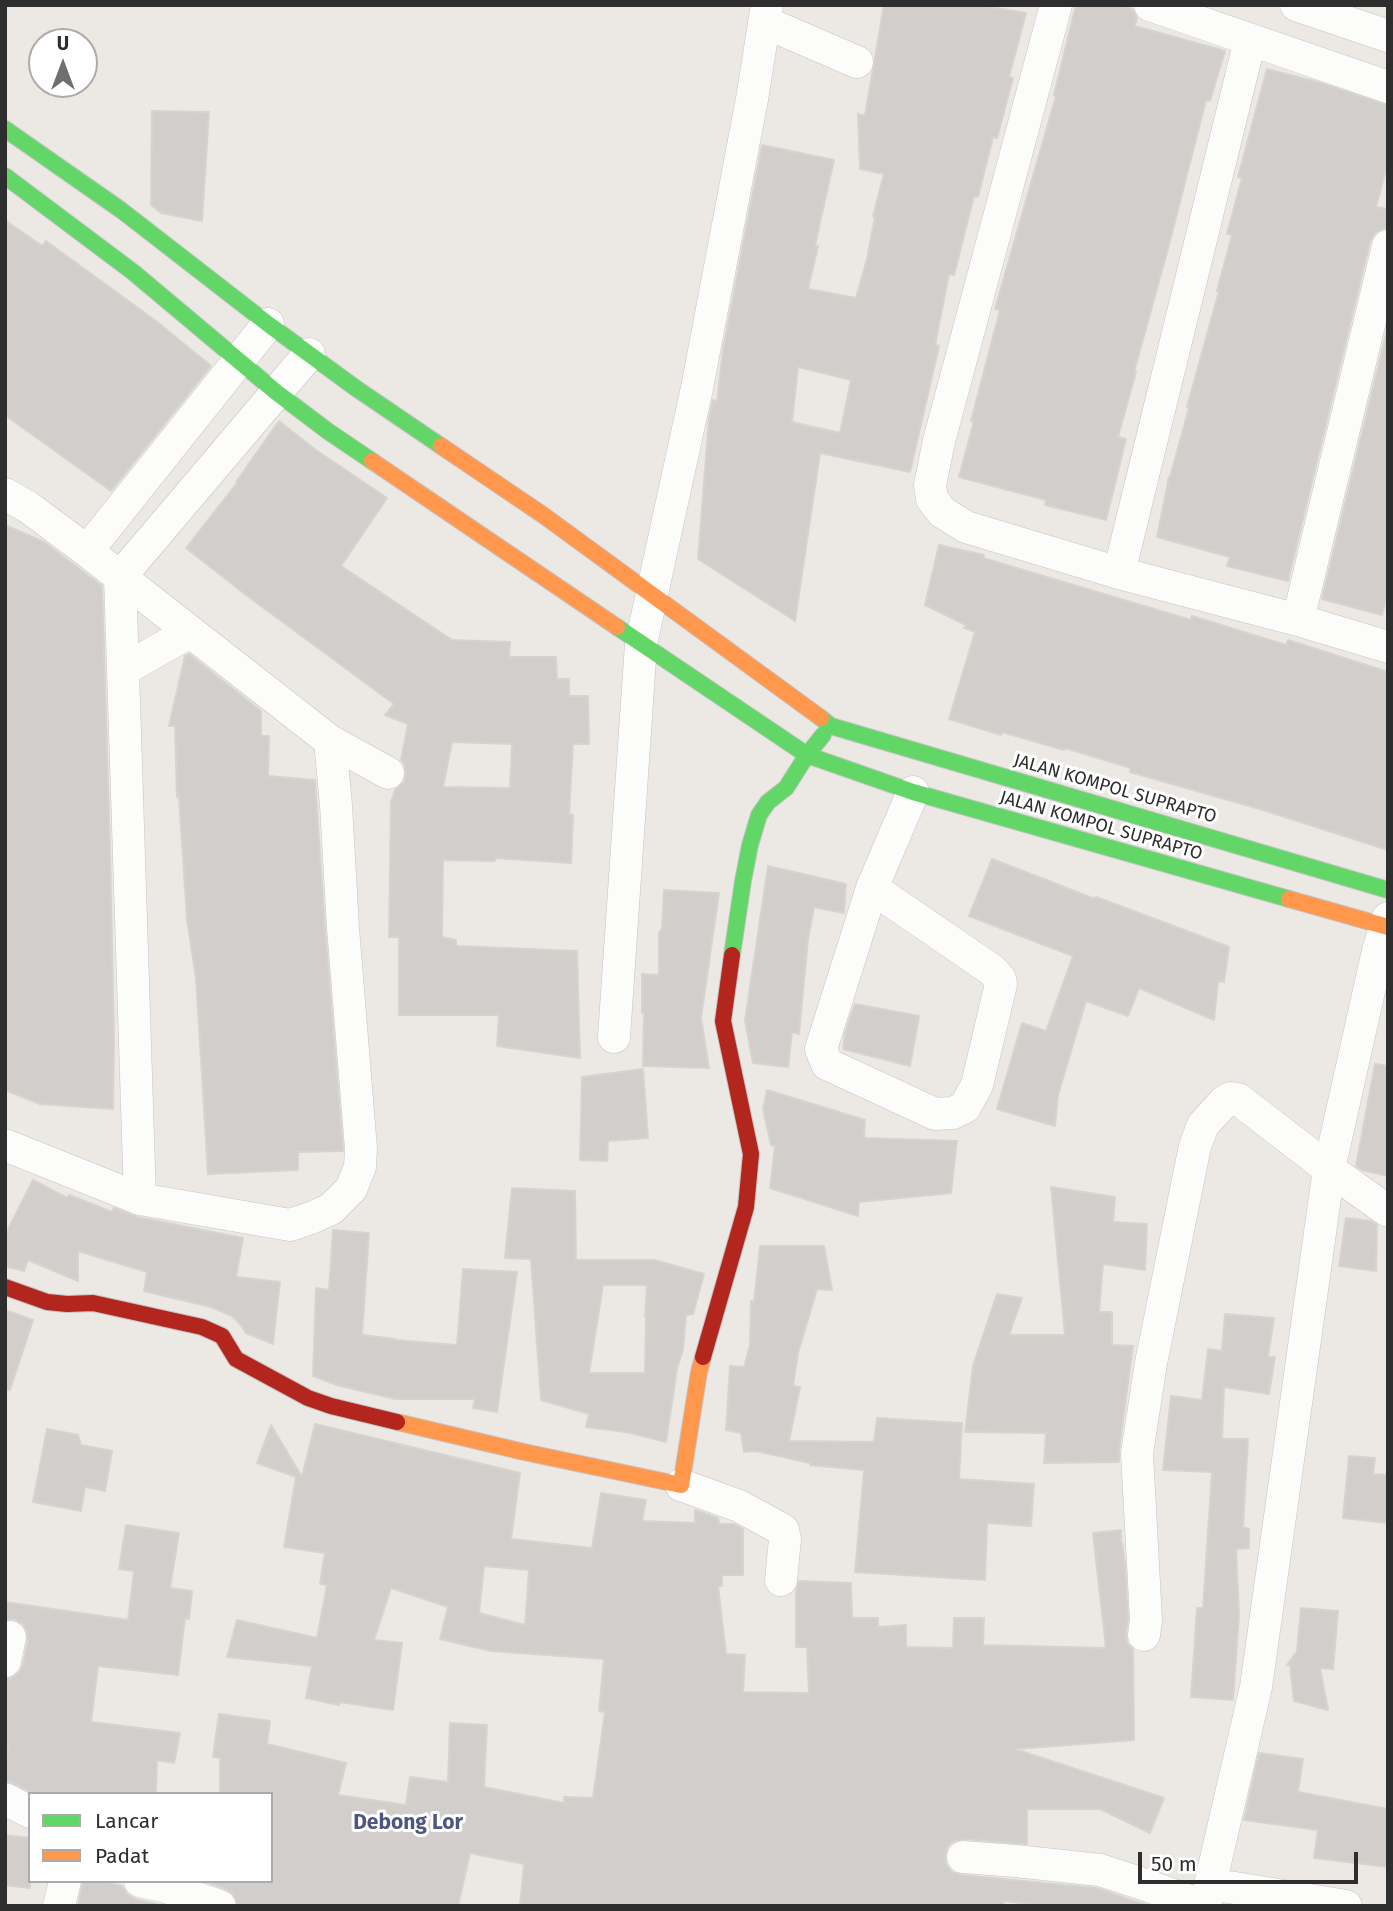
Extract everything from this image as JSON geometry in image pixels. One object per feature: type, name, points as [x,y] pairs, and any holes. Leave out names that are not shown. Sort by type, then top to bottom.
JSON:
[{"type":"street","points":[[1056,5],[939,441],[930,485],[932,499],[942,513],[966,527],[1119,573],[1298,620],[1388,647]]},
{"type":"street","points":[[1150,5],[1388,87]]},
{"type":"street","points":[[1296,5],[1388,36]]},
{"type":"street","points":[[614,1037],[641,644],[699,375],[766,14],[857,62]]},
{"type":"street","points":[[1119,573],[1250,40]]},
{"type":"street","points":[[5,129],[121,210],[268,324],[368,397],[543,515],[831,726],[807,755],[786,788],[768,802],[759,815],[750,845],[723,1021],[751,1154],[746,1207],[699,1372],[681,1485]]},
{"type":"street","name":"JALAN KOMPOL SUPRAPTO","points":[[5,176],[133,272],[276,392],[329,432],[807,755],[913,792],[1387,923]]},
{"type":"street","points":[[1298,620],[1388,246]]},
{"type":"street","points":[[87,551],[268,324]]},
{"type":"street","points":[[141,1199],[120,577],[309,354]]},
{"type":"street","points":[[5,494],[28,507],[87,551],[330,741],[388,773]]},
{"type":"street","points":[[123,670],[190,632]]},
{"type":"street","name":"JALAN KOMPOL SUPRAPTO","points":[[831,726],[1388,890]]},
{"type":"street","points":[[5,1145],[141,1199],[290,1225],[331,1209],[351,1189],[360,1167],[361,1149],[330,741]]},
{"type":"street","points":[[872,888],[992,970],[1000,979],[976,1085],[965,1107],[953,1113],[935,1114],[827,1064],[821,1049],[872,888],[913,792]]},
{"type":"street","points":[[1206,1899],[1256,1687],[1329,1169],[1378,951],[1387,923]]},
{"type":"street","points":[[1144,1635],[1146,1620],[1137,1453],[1195,1146],[1203,1125],[1224,1101],[1238,1099],[1388,1211]]},
{"type":"street","points":[[5,1287],[47,1302],[93,1303],[202,1327],[222,1336],[236,1359],[243,1364],[308,1398],[331,1406],[524,1452],[681,1485],[739,1506],[783,1530],[785,1539],[781,1580]]},
{"type":"street","points":[[5,1799],[28,1811]]},
{"type":"street","points":[[963,1857],[1100,1870],[1146,1885],[1206,1899],[1346,1906]]},
{"type":"street","points":[[59,1906],[65,1883]]},
{"type":"street","points":[[149,1883],[220,1906]]},
{"type":"building","points":[[884,5],[978,5],[1026,13],[997,138],[993,137],[978,197],[974,196],[954,275],[949,274],[935,345],[939,346],[910,472],[820,453],[795,621],[698,559],[709,419],[713,400],[717,402],[723,350],[762,145],[834,160],[808,289],[856,298],[867,259],[875,217],[873,216],[884,174],[860,169],[858,114],[865,116]],"holes":[[[798,367],[851,380],[840,433],[792,422]]]},
{"type":"building","points":[[1076,5],[1118,5],[1132,9],[1137,18],[1135,26],[1225,51],[1210,101],[1206,100],[1134,372],[1118,437],[1126,439],[1106,520],[1045,505],[1046,500],[959,477],[1000,310],[995,309],[1056,96],[1054,95]]},
{"type":"building","points":[[1267,69],[1388,105],[1388,162],[1376,207],[1388,209],[1388,228],[1375,233],[1370,242],[1288,581],[1227,566],[1230,557],[1157,537],[1169,477],[1219,291],[1232,235],[1227,234],[1242,178],[1238,177]]},
{"type":"building","points":[[152,111],[209,112],[202,221],[161,213],[151,205]]},
{"type":"building","points":[[5,220],[42,246],[46,241],[156,321],[211,366],[111,491],[5,415]]},
{"type":"building","points":[[1388,326],[1388,592],[1382,615],[1322,599]]},
{"type":"building","points":[[279,421],[316,450],[387,498],[341,566],[452,640],[510,642],[509,657],[556,657],[557,679],[569,679],[569,696],[588,696],[589,744],[573,744],[569,814],[573,815],[571,863],[495,858],[495,861],[443,860],[442,937],[456,940],[456,946],[577,951],[580,1058],[497,1046],[499,1015],[399,1015],[399,937],[389,937],[391,802],[395,790],[404,782],[406,773],[401,760],[408,724],[385,715],[394,704],[186,548]],"holes":[[[452,742],[512,744],[510,788],[443,787]]]},
{"type":"building","points":[[5,525],[44,542],[102,586],[114,1040],[113,1109],[40,1104],[5,1090]]},
{"type":"building","points":[[939,545],[984,555],[983,558],[1191,620],[1192,616],[1286,645],[1288,640],[1388,672],[1388,850],[1263,810],[1130,772],[1131,768],[1065,748],[1064,750],[1002,732],[1001,735],[949,719],[975,632],[925,605]]},
{"type":"building","points":[[189,654],[261,711],[261,736],[269,736],[268,776],[315,780],[343,1151],[298,1152],[298,1170],[208,1174],[196,978],[187,919],[177,797],[175,726],[169,726],[185,656]]},
{"type":"building","points":[[992,859],[1229,947],[1224,982],[1218,981],[1214,1020],[1139,988],[1128,1016],[1086,1001],[1058,1095],[1055,1126],[997,1109],[1022,1023],[1046,1031],[1073,956],[969,916]]},
{"type":"building","points":[[768,866],[846,884],[844,913],[814,907],[808,939],[799,1034],[792,1032],[788,1067],[753,1063],[745,1021]]},
{"type":"building","points":[[664,890],[719,893],[701,1018],[709,1068],[643,1066],[642,974],[659,975],[659,933],[662,928]]},
{"type":"building","points":[[855,1004],[919,1016],[910,1066],[843,1049],[845,1033]]},
{"type":"building","points":[[1375,1064],[1388,1066],[1388,1176],[1356,1166]]},
{"type":"building","points":[[643,1069],[648,1138],[608,1141],[607,1161],[580,1160],[582,1077]]},
{"type":"building","points":[[767,1090],[865,1120],[864,1138],[957,1141],[951,1193],[859,1202],[858,1216],[770,1188],[775,1146],[771,1145],[763,1109]]},
{"type":"building","points":[[33,1180],[67,1198],[69,1195],[112,1212],[114,1208],[137,1217],[243,1238],[236,1277],[280,1282],[273,1344],[246,1333],[232,1316],[211,1307],[144,1291],[147,1272],[78,1251],[78,1281],[28,1260],[24,1271],[5,1266],[5,1235]]},
{"type":"building","points":[[1051,1187],[1115,1197],[1113,1222],[1147,1224],[1145,1270],[1103,1264],[1099,1312],[1112,1312],[1112,1345],[1133,1346],[1119,1462],[1044,1463],[1046,1433],[965,1432],[973,1366],[997,1294],[1022,1298],[1009,1335],[1065,1335]]},
{"type":"building","points":[[512,1188],[575,1191],[576,1260],[654,1260],[704,1274],[693,1314],[686,1315],[683,1349],[677,1369],[666,1442],[626,1432],[586,1427],[589,1414],[541,1400],[531,1259],[505,1258]],"holes":[[[603,1285],[647,1285],[645,1373],[589,1373]]]},
{"type":"building","points":[[1346,1218],[1371,1221],[1377,1225],[1376,1271],[1339,1266]]},
{"type":"building","points":[[333,1230],[369,1233],[362,1335],[457,1345],[463,1269],[517,1272],[497,1412],[473,1408],[475,1399],[395,1399],[337,1385],[313,1376],[316,1288],[329,1290]]},
{"type":"building","points":[[760,1246],[824,1246],[832,1290],[817,1289],[798,1353],[793,1386],[800,1387],[789,1441],[874,1442],[877,1418],[962,1423],[959,1479],[1034,1484],[1031,1526],[987,1523],[985,1580],[855,1572],[864,1470],[810,1465],[756,1451],[744,1452],[741,1433],[726,1430],[730,1366],[744,1367],[750,1345],[751,1301],[754,1302]]},
{"type":"building","points":[[5,1310],[33,1320],[10,1390],[5,1389]]},
{"type":"building","points":[[1225,1314],[1274,1318],[1268,1357],[1275,1357],[1269,1394],[1224,1387],[1222,1439],[1248,1439],[1243,1527],[1249,1529],[1249,1548],[1236,1549],[1239,1615],[1233,1700],[1191,1697],[1197,1608],[1203,1608],[1212,1472],[1163,1470],[1171,1396],[1202,1400],[1208,1349],[1222,1351]]},
{"type":"building","points":[[315,1424],[520,1473],[511,1539],[592,1548],[601,1493],[646,1500],[642,1521],[695,1523],[695,1510],[718,1518],[719,1524],[734,1524],[743,1529],[743,1575],[722,1575],[722,1586],[718,1586],[726,1654],[745,1655],[743,1692],[809,1693],[807,1647],[796,1647],[796,1591],[799,1581],[851,1583],[852,1618],[878,1618],[878,1627],[906,1625],[906,1647],[953,1648],[954,1618],[984,1618],[983,1645],[1106,1648],[1093,1533],[1121,1530],[1128,1619],[1127,1643],[1133,1649],[1134,1740],[1015,1749],[1164,1798],[1150,1833],[1100,1809],[1027,1809],[1027,1844],[964,1839],[954,1841],[948,1846],[945,1856],[946,1864],[952,1872],[961,1875],[1096,1888],[1149,1906],[1043,1906],[1004,1901],[1004,1906],[520,1906],[524,1864],[470,1853],[458,1906],[238,1906],[233,1894],[210,1883],[273,1883],[273,1792],[220,1792],[220,1758],[213,1757],[219,1714],[270,1721],[267,1744],[346,1763],[338,1795],[406,1805],[410,1777],[448,1782],[450,1723],[487,1725],[484,1787],[564,1803],[564,1797],[593,1798],[605,1712],[599,1711],[604,1659],[491,1651],[440,1639],[448,1607],[391,1588],[374,1640],[402,1643],[393,1710],[340,1702],[339,1705],[306,1698],[312,1666],[227,1657],[237,1620],[317,1638],[327,1585],[320,1584],[325,1553],[284,1547],[296,1477],[257,1463],[271,1425],[302,1477]],"holes":[[[484,1566],[529,1570],[525,1625],[479,1613]]]},
{"type":"building","points":[[47,1429],[78,1435],[81,1445],[112,1451],[105,1491],[85,1487],[81,1511],[33,1502]]},
{"type":"building","points":[[1349,1456],[1375,1458],[1373,1474],[1388,1475],[1388,1523],[1343,1518]]},
{"type":"building","points":[[126,1525],[179,1533],[170,1588],[192,1591],[189,1619],[185,1618],[178,1675],[98,1666],[91,1722],[180,1733],[174,1763],[157,1760],[156,1792],[31,1792],[5,1781],[8,1744],[5,1743],[5,1679],[19,1673],[28,1640],[23,1624],[14,1619],[5,1619],[5,1602],[128,1620],[134,1571],[119,1569]]},
{"type":"building","points":[[1301,1608],[1338,1611],[1333,1669],[1320,1668],[1328,1710],[1294,1701],[1290,1665],[1287,1665],[1297,1651]]},
{"type":"building","points":[[1259,1753],[1303,1759],[1298,1792],[1388,1809],[1388,1867],[1314,1858],[1318,1830],[1244,1820]]},
{"type":"building","points":[[5,1835],[28,1838],[30,1888],[5,1885]]},
{"type":"building","points":[[83,1883],[109,1883],[122,1886],[127,1894],[135,1899],[164,1906],[78,1906]]},
{"type":"traffic: fast","points":[[5,129],[121,210],[357,389],[441,446]]},
{"type":"traffic: fast","points":[[5,176],[133,272],[276,392],[372,461]]},
{"type":"traffic: fast","points":[[617,627],[807,755],[913,792],[1289,899]]},
{"type":"traffic: fast","points":[[821,718],[831,726],[1388,890]]},
{"type":"traffic: fast","points":[[732,955],[743,881],[759,815],[768,802],[786,788],[823,735]]},
{"type":"traffic: slow","points":[[441,446],[543,515],[821,718]]},
{"type":"traffic: slow","points":[[372,461],[617,627]]},
{"type":"traffic: slow","points":[[1289,899],[1388,927]]},
{"type":"traffic: slow","points":[[397,1422],[681,1485],[703,1357]]},
{"type":"traffic: jam","points":[[703,1357],[746,1207],[751,1154],[723,1021],[732,955]]},
{"type":"traffic: jam","points":[[5,1287],[47,1302],[93,1303],[202,1327],[222,1336],[236,1359],[308,1398],[397,1422]]},
{"type":"district","name":"Debong Lor","points":[[408,1823]]}]
